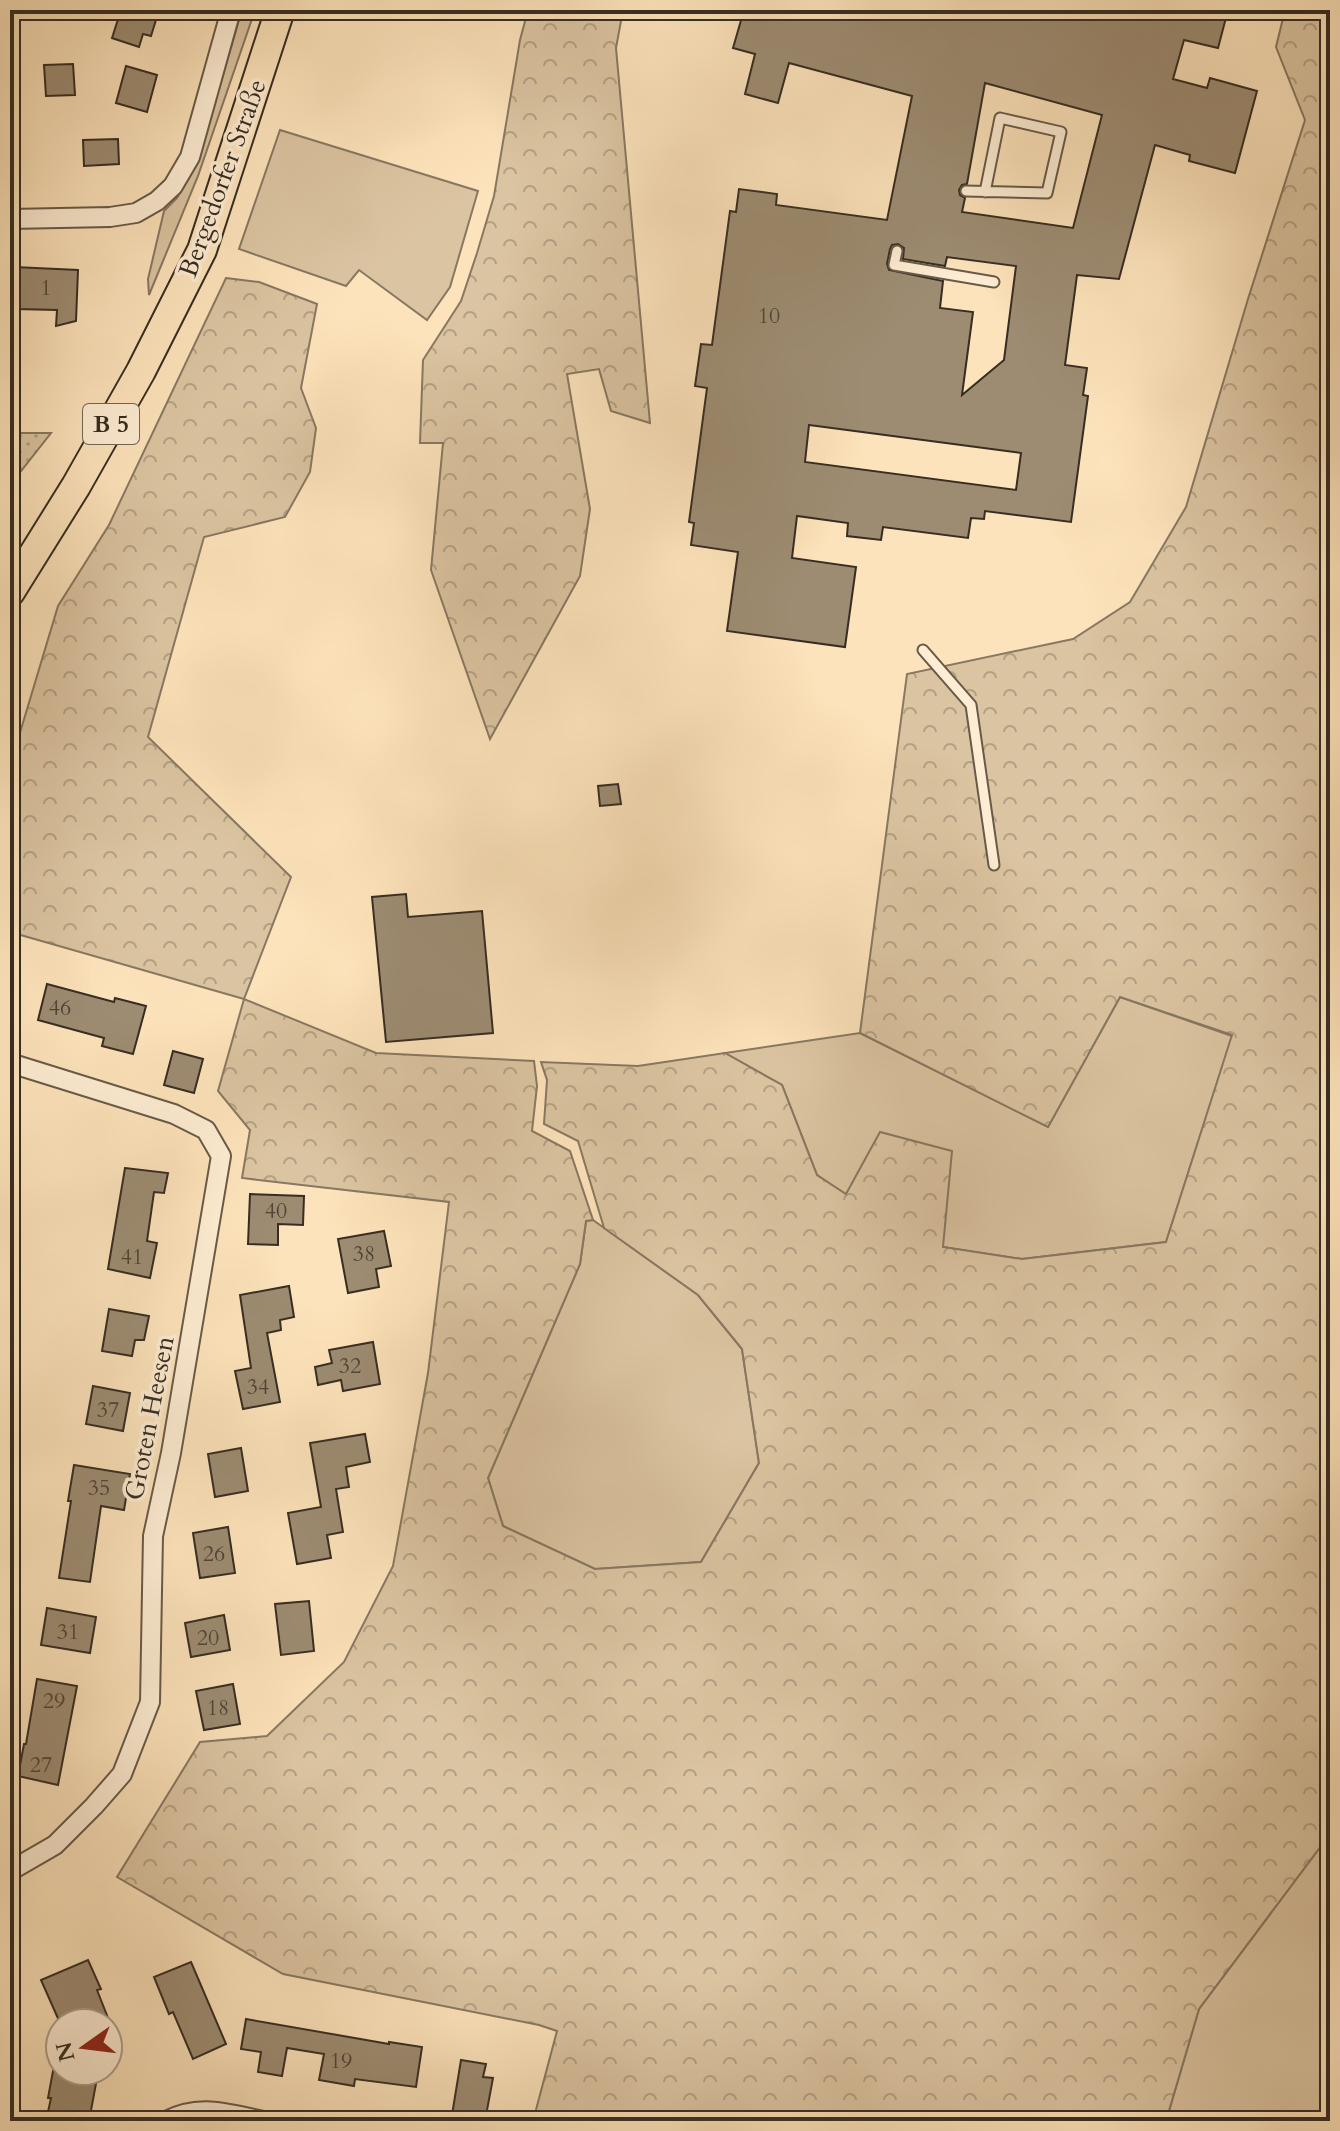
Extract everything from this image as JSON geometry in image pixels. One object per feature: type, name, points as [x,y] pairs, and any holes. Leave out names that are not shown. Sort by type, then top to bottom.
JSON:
[{"type":"main road","name":"Bergedorfer Straße","points":[[10,592],[76,486],[141,371],[202,250],[280,10]]},
{"type":"street","points":[[10,219],[110,217],[136,213],[157,201],[173,186],[190,157],[231,10]]},
{"type":"street","name":"Groten Heesen","points":[[10,1063],[174,1114],[206,1130],[221,1156],[171,1453],[153,1536],[150,1702],[122,1774],[55,1845],[10,1871]]},
{"type":"street","points":[[166,2121],[204,2110],[264,2121]]},
{"type":"lane","points":[[966,191],[985,192],[1047,193],[1061,132],[1000,118],[985,192]]},
{"type":"lane","points":[[897,251],[894,265],[994,282]]},
{"type":"lane","points":[[923,650],[971,705],[994,865]]},
{"type":"green space","points":[[242,10],[255,10],[198,176],[149,295],[148,279],[164,211],[177,198],[197,164]]},
{"type":"green space","points":[[528,10],[623,10],[616,48],[650,423],[611,411],[599,369],[567,374],[590,509],[580,576],[490,739],[431,570],[443,443],[420,443],[423,360],[461,301],[477,253],[494,196],[520,40]]},
{"type":"green space","points":[[1285,10],[1330,10],[1330,1834],[1199,2009],[1166,2121],[533,2121],[557,2031],[283,1974],[117,1877],[200,1742],[267,1736],[344,1662],[393,1566],[428,1373],[449,1202],[242,1178],[250,1130],[218,1091],[244,999],[376,1053],[534,1061],[537,1086],[532,1131],[570,1151],[593,1220],[586,1221],[580,1264],[488,1478],[503,1526],[595,1569],[701,1562],[759,1463],[742,1349],[698,1295],[604,1228],[578,1141],[544,1124],[547,1080],[541,1062],[638,1066],[725,1053],[782,1085],[817,1175],[846,1194],[880,1132],[952,1151],[943,1247],[1022,1259],[1166,1242],[1232,1035],[1120,997],[1048,1127],[860,1033],[907,674],[1073,639],[1130,602],[1186,507],[1305,120],[1276,47]]},
{"type":"green space","points":[[280,130],[478,191],[450,287],[427,320],[359,270],[346,286],[239,249]]},
{"type":"green space","points":[[226,278],[259,282],[317,304],[301,388],[316,428],[310,472],[285,517],[204,537],[148,737],[291,877],[244,999],[10,932],[10,766],[58,606],[109,525]]},
{"type":"green space","points":[[10,433],[51,433],[10,485]]},
{"type":"green space","points":[[1120,997],[1232,1036],[1166,1242],[1022,1259],[943,1247],[846,1195],[817,1175],[782,1085],[725,1053],[860,1033],[1048,1127]]},
{"type":"green space","points":[[593,1220],[698,1295],[742,1349],[759,1463],[701,1562],[595,1569],[503,1526],[488,1478],[580,1264],[586,1221]]},
{"type":"green space","points":[[1330,1834],[1330,2121],[1166,2121],[1199,2009]]},
{"type":"building","points":[[121,10],[159,10],[151,36],[143,34],[139,47],[112,38]]},
{"type":"building","points":[[744,10],[1228,10],[1218,48],[1184,40],[1173,79],[1207,88],[1210,78],[1257,91],[1235,173],[1189,161],[1190,155],[1155,145],[1119,279],[1077,275],[1065,365],[1087,368],[1083,395],[1088,396],[1071,522],[985,511],[984,519],[971,518],[968,538],[883,527],[881,540],[847,536],[848,523],[797,516],[792,558],[856,567],[845,647],[727,631],[738,552],[691,545],[694,523],[689,522],[707,388],[695,386],[701,344],[712,345],[730,211],[736,212],[739,189],[777,194],[776,205],[887,220],[912,96],[789,63],[778,103],[745,94],[755,54],[733,48]],"holes":[[[985,83],[1102,115],[1073,228],[962,212],[965,198],[959,190],[967,184]],[[898,244],[904,248],[903,259],[945,266],[947,257],[1016,266],[1004,360],[962,395],[973,312],[940,308],[943,281],[889,270],[887,264],[892,245]],[[809,425],[1021,453],[1016,490],[805,462]]]},
{"type":"building","points":[[73,64],[75,95],[46,96],[44,65]]},
{"type":"building","points":[[126,66],[157,75],[147,112],[116,103]]},
{"type":"building","points":[[118,139],[119,164],[84,166],[83,140]]},
{"type":"building","points":[[14,267],[78,270],[76,321],[56,326],[57,310],[16,309]]},
{"type":"building","points":[[618,784],[621,804],[600,806],[598,786]]},
{"type":"building","points":[[406,894],[408,917],[482,911],[493,1033],[386,1042],[372,897]]},
{"type":"building","points":[[47,984],[114,1002],[115,998],[146,1006],[133,1054],[102,1046],[104,1038],[38,1020]]},
{"type":"building","points":[[173,1051],[203,1059],[194,1093],[164,1085]]},
{"type":"building","points":[[125,1168],[168,1173],[164,1193],[154,1192],[147,1241],[157,1243],[150,1278],[108,1269]]},
{"type":"building","points":[[250,1194],[304,1196],[303,1225],[278,1224],[278,1245],[248,1244]]},
{"type":"building","points":[[384,1231],[391,1266],[376,1269],[379,1287],[348,1293],[338,1239]]},
{"type":"building","points":[[289,1286],[294,1317],[280,1320],[281,1330],[267,1333],[280,1402],[243,1409],[235,1371],[251,1368],[240,1295]]},
{"type":"building","points":[[109,1309],[149,1316],[144,1340],[135,1340],[132,1356],[102,1351]]},
{"type":"building","points":[[373,1342],[380,1384],[343,1391],[341,1380],[318,1385],[315,1367],[332,1363],[329,1350]]},
{"type":"building","points":[[93,1386],[130,1393],[123,1431],[86,1424]]},
{"type":"building","points":[[365,1434],[370,1462],[346,1467],[349,1487],[336,1489],[343,1532],[327,1535],[331,1558],[297,1564],[288,1513],[321,1507],[310,1443]]},
{"type":"building","points":[[241,1448],[248,1491],[215,1497],[208,1454]]},
{"type":"building","points":[[74,1465],[130,1474],[124,1510],[101,1506],[90,1582],[59,1578]]},
{"type":"building","points":[[228,1527],[235,1573],[200,1578],[193,1533]]},
{"type":"building","points":[[309,1601],[314,1651],[281,1655],[275,1604]]},
{"type":"building","points":[[47,1608],[96,1617],[90,1653],[41,1645]]},
{"type":"building","points":[[224,1615],[230,1650],[191,1657],[185,1623]]},
{"type":"building","points":[[37,1679],[77,1686],[58,1785],[18,1776]]},
{"type":"building","points":[[233,1684],[240,1724],[204,1730],[196,1691]]},
{"type":"building","points":[[88,1960],[101,1989],[97,1990],[104,2007],[53,2007],[41,1980]]},
{"type":"building","points":[[191,1962],[226,2044],[193,2059],[154,1977]]},
{"type":"building","points":[[246,2019],[422,2047],[416,2087],[355,2079],[354,2086],[319,2080],[324,2054],[287,2048],[282,2076],[258,2072],[261,2052],[241,2049]]},
{"type":"building","points":[[461,2060],[486,2064],[483,2077],[493,2078],[485,2121],[451,2121]]},
{"type":"building","points":[[50,2087],[95,2087],[89,2121],[46,2121],[51,2098],[48,2098]]}]
